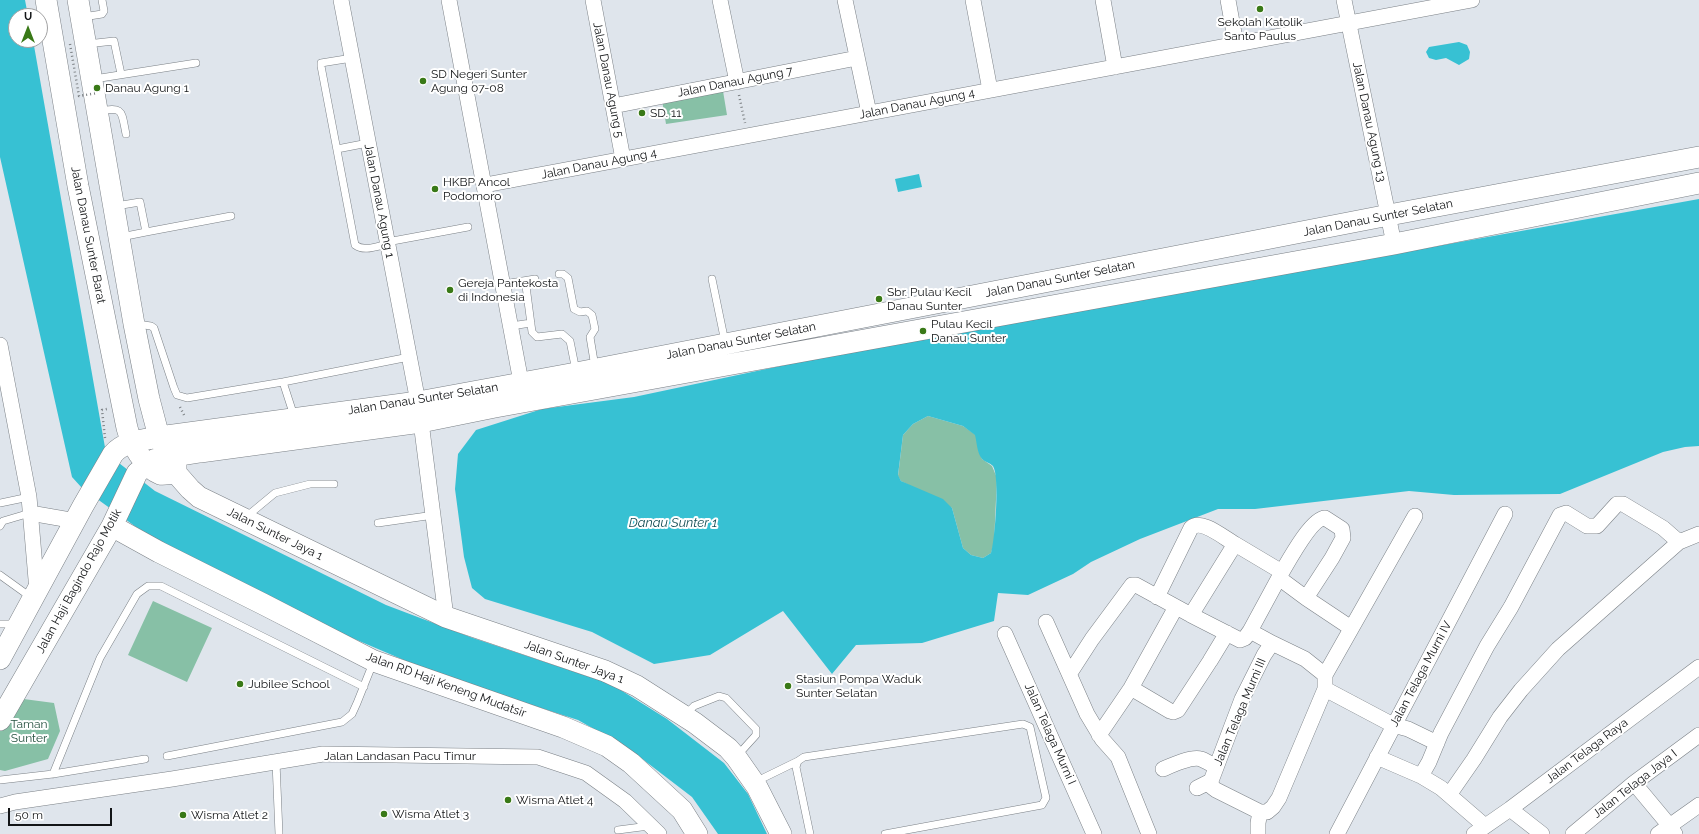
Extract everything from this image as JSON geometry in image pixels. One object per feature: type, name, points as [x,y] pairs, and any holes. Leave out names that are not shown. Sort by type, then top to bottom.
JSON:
[{"type":"street","name":"Jalan Danau Sunter Barat","points":[[46,0],[78,186],[126,428],[141,470]]},
{"type":"street","name":"Jalan Danau Agung 1","points":[[341,0],[419,412]]},
{"type":"street","points":[[449,0],[504,284],[521,382]]},
{"type":"street","name":"Jalan Danau Agung 5","points":[[593,0],[623,159]]},
{"type":"street","points":[[720,0],[737,82]]},
{"type":"street","points":[[845,0],[869,113]]},
{"type":"street","points":[[973,0],[990,90]]},
{"type":"street","points":[[1103,0],[1116,67]]},
{"type":"street","points":[[1228,0],[1236,44]]},
{"type":"street","name":"Jalan Danau Agung 13","points":[[1344,0],[1394,244]]},
{"type":"street","name":"Jalan Danau Agung 4","points":[[485,185],[1472,0]]},
{"type":"street","points":[[80,9],[78,44],[95,95],[134,324],[149,399],[159,438],[172,465]]},
{"type":"street","name":"Jalan Danau Agung 7","points":[[613,106],[857,58]]},
{"type":"street","name":"Jalan Danau Sunter Selatan","points":[[172,465],[419,412],[521,382],[586,371],[1389,215],[1699,157]]},
{"type":"street","name":"Jalan Danau Sunter Selatan","points":[[159,438],[295,418],[419,412],[495,406],[1394,244],[1699,183]]},
{"type":"street","points":[[0,345],[5,395],[29,497],[35,596]]},
{"type":"street","points":[[419,412],[434,515],[446,617]]},
{"type":"street","points":[[0,659],[9,624],[35,596],[79,513],[113,454],[119,447],[131,443],[159,438]]},
{"type":"street","points":[[141,470],[156,459],[172,465]]},
{"type":"street","name":"Jalan Sunter Jaya 1","points":[[172,465],[190,489],[199,496],[243,519],[446,617],[605,671],[637,686],[684,716],[728,748],[736,757],[766,803],[781,834]]},
{"type":"street","name":"Jalan Haji Bagindo Rajo Motik","points":[[0,720],[114,521],[141,470]]},
{"type":"street","points":[[1421,776],[1486,646],[1511,607],[1560,515],[1566,513],[1587,526],[1597,526],[1605,519],[1616,504],[1624,504],[1663,528],[1679,542]]},
{"type":"street","points":[[30,513],[79,513]]},
{"type":"street","name":"Jalan Telaga Murni IV","points":[[1337,834],[1505,514]]},
{"type":"street","points":[[1258,834],[1260,812],[1267,812],[1273,807],[1279,798],[1325,682],[1351,628],[1415,516]]},
{"type":"street","points":[[1070,673],[1130,586],[1136,585],[1190,615],[1242,640],[1250,631],[1280,575],[1309,530],[1319,519],[1325,518],[1342,529],[1343,538],[1306,598]]},
{"type":"street","name":"Jalan RD Haji Keneng Mudatsir","points":[[114,521],[159,552],[374,661],[563,726],[607,746],[631,762],[682,810],[697,834]]},
{"type":"street","points":[[1157,597],[1191,528],[1198,524],[1235,544],[1280,575],[1306,598],[1351,628]]},
{"type":"street","points":[[1449,795],[1474,759],[1500,717],[1521,690],[1558,649],[1679,542],[1699,534]]},
{"type":"street","points":[[1190,615],[1235,544]]},
{"type":"street","points":[[1099,735],[1131,688],[1176,607]]},
{"type":"street","points":[[1046,622],[1087,714],[1099,735],[1118,756],[1149,834]]},
{"type":"street","points":[[1250,631],[1305,659],[1325,682],[1394,725],[1408,729],[1437,743]]},
{"type":"street","points":[[1131,688],[1170,711],[1173,712],[1178,710],[1227,633]]},
{"type":"street","name":"Jalan Telaga Murni I","points":[[1005,634],[1094,834]]},
{"type":"street","name":"Jalan Telaga Murni III","points":[[1260,812],[1212,787],[1213,774],[1242,699],[1264,655],[1272,643]]},
{"type":"street","name":"Jalan Telaga Raya","points":[[1480,830],[1699,667]]},
{"type":"street","name":"Jalan Telaga Jaya I","points":[[1572,834],[1634,783],[1699,735]]},
{"type":"street","name":"Jalan Landasan Pacu Timur","points":[[0,806],[15,802],[323,754],[538,757],[586,773],[625,801],[655,830]]},
{"type":"street","points":[[1377,757],[1421,776],[1441,788],[1480,830]]},
{"type":"street","points":[[1163,768],[1179,762],[1200,759],[1213,774],[1197,788]]},
{"type":"street","points":[[1634,783],[1667,831],[1699,805]]},
{"type":"street","points":[[1510,809],[1538,833]]},
{"type":"lane","points":[[80,9],[102,14],[104,11],[102,0]]},
{"type":"lane","points":[[78,44],[114,41],[121,74]]},
{"type":"lane","points":[[352,58],[321,63],[321,66],[355,245],[359,248],[364,248],[468,227]]},
{"type":"lane","points":[[126,134],[120,111],[95,95],[121,74],[196,63]]},
{"type":"lane","points":[[337,149],[368,143]]},
{"type":"lane","points":[[114,206],[140,202],[146,232]]},
{"type":"lane","points":[[119,237],[231,216]]},
{"type":"lane","points":[[559,274],[563,274],[568,278],[574,309],[580,312],[587,312],[592,315],[595,330],[590,337],[586,371]]},
{"type":"lane","points":[[712,278],[725,344]]},
{"type":"lane","points":[[504,284],[532,280],[526,286],[532,332],[537,337],[562,334],[570,342],[586,371]]},
{"type":"lane","points":[[511,326],[531,323]]},
{"type":"lane","points":[[134,324],[141,324],[154,328],[174,388],[177,394],[187,398],[283,382],[409,357]]},
{"type":"lane","points":[[283,382],[295,418]]},
{"type":"lane","points":[[243,519],[276,493],[310,484],[334,484]]},
{"type":"lane","points":[[0,503],[29,497]]},
{"type":"lane","points":[[0,526],[2,521],[30,513]]},
{"type":"lane","points":[[378,523],[434,515]]},
{"type":"lane","points":[[0,574],[35,596]]},
{"type":"lane","points":[[53,774],[100,658],[137,594],[148,586],[161,586],[364,687]]},
{"type":"lane","points":[[167,756],[342,722],[352,714],[374,661]]},
{"type":"lane","points":[[684,716],[694,706],[720,696],[726,698],[756,729],[756,735],[736,757]]},
{"type":"lane","points":[[753,783],[804,757],[1023,724],[1030,727],[1046,798],[1042,805],[885,834]]},
{"type":"lane","points":[[0,780],[53,774],[144,759]]},
{"type":"lane","points":[[798,761],[796,767],[810,834]]},
{"type":"lane","points":[[276,762],[279,834]]},
{"type":"lane","points":[[618,830],[655,830]]},
{"type":"path","points":[[78,44],[79,96],[95,95]]},
{"type":"path","points":[[737,82],[748,136]]},
{"type":"path","points":[[178,402],[193,433]]},
{"type":"green space","points":[[723,91],[727,115],[666,124],[662,100]]},
{"type":"green space","points":[[928,416],[963,426],[976,435],[979,452],[982,459],[992,466],[997,478],[994,543],[991,553],[983,558],[971,555],[963,548],[952,508],[901,481],[898,476],[903,435],[913,424]]},
{"type":"green space","points":[[153,601],[212,628],[187,682],[128,655]]},
{"type":"green space","name":"Taman Sunter","points":[[16,698],[54,703],[60,731],[48,759],[5,771],[0,770],[0,724]]},
{"type":"water","points":[[0,0],[25,0],[26,8],[8,8],[8,48],[34,48],[106,453],[155,491],[386,605],[473,638],[611,684],[667,719],[724,763],[748,794],[767,834],[718,834],[692,797],[628,748],[578,720],[439,675],[331,629],[185,556],[136,527],[82,488],[72,477],[0,157]]},
{"type":"water","points":[[1459,42],[1467,45],[1470,52],[1469,59],[1459,65],[1446,58],[1436,60],[1429,58],[1426,52],[1429,47]]},
{"type":"water","points":[[919,174],[922,187],[898,192],[895,179]]},
{"type":"water","name":"Danau Sunter 1","points":[[1699,199],[1699,446],[1685,447],[1663,452],[1560,494],[1454,495],[1409,491],[1255,509],[1218,509],[1140,539],[1091,562],[1073,574],[1028,595],[998,593],[994,621],[922,643],[856,645],[832,674],[783,611],[710,655],[654,664],[592,632],[485,599],[472,588],[464,557],[455,489],[458,454],[476,430],[542,409],[634,397],[837,354]],"holes":[[[928,416],[963,426],[975,435],[980,457],[993,466],[995,472],[996,508],[993,546],[991,553],[983,558],[971,555],[963,548],[952,508],[943,499],[901,481],[898,475],[903,435],[913,424]]]},
{"type":"place","name":"Sekolah Katolik Santo Paulus","points":[[1260,9]]},
{"type":"place","name":"SD Negeri Sunter Agung 07-08","points":[[423,81]]},
{"type":"place","name":"Danau Agung 1","points":[[97,88]]},
{"type":"place","name":"SD. 11","points":[[642,113]]},
{"type":"place","name":"HKBP Ancol Podomoro","points":[[435,189]]},
{"type":"place","name":"Gereja Pantekosta di Indonesia","points":[[450,290]]},
{"type":"place","name":"Sbr. Pulau Kecil Danau Sunter","points":[[879,299]]},
{"type":"place","name":"Pulau Kecil Danau Sunter","points":[[923,331]]},
{"type":"place","name":"Jubilee School","points":[[240,684]]},
{"type":"place","name":"Stasiun Pompa Waduk Sunter Selatan","points":[[788,686]]},
{"type":"place","name":"Wisma Atlet 4","points":[[508,800]]},
{"type":"place","name":"Wisma Atlet 3","points":[[384,814]]},
{"type":"place","name":"Wisma Atlet 2","points":[[183,815]]}]
